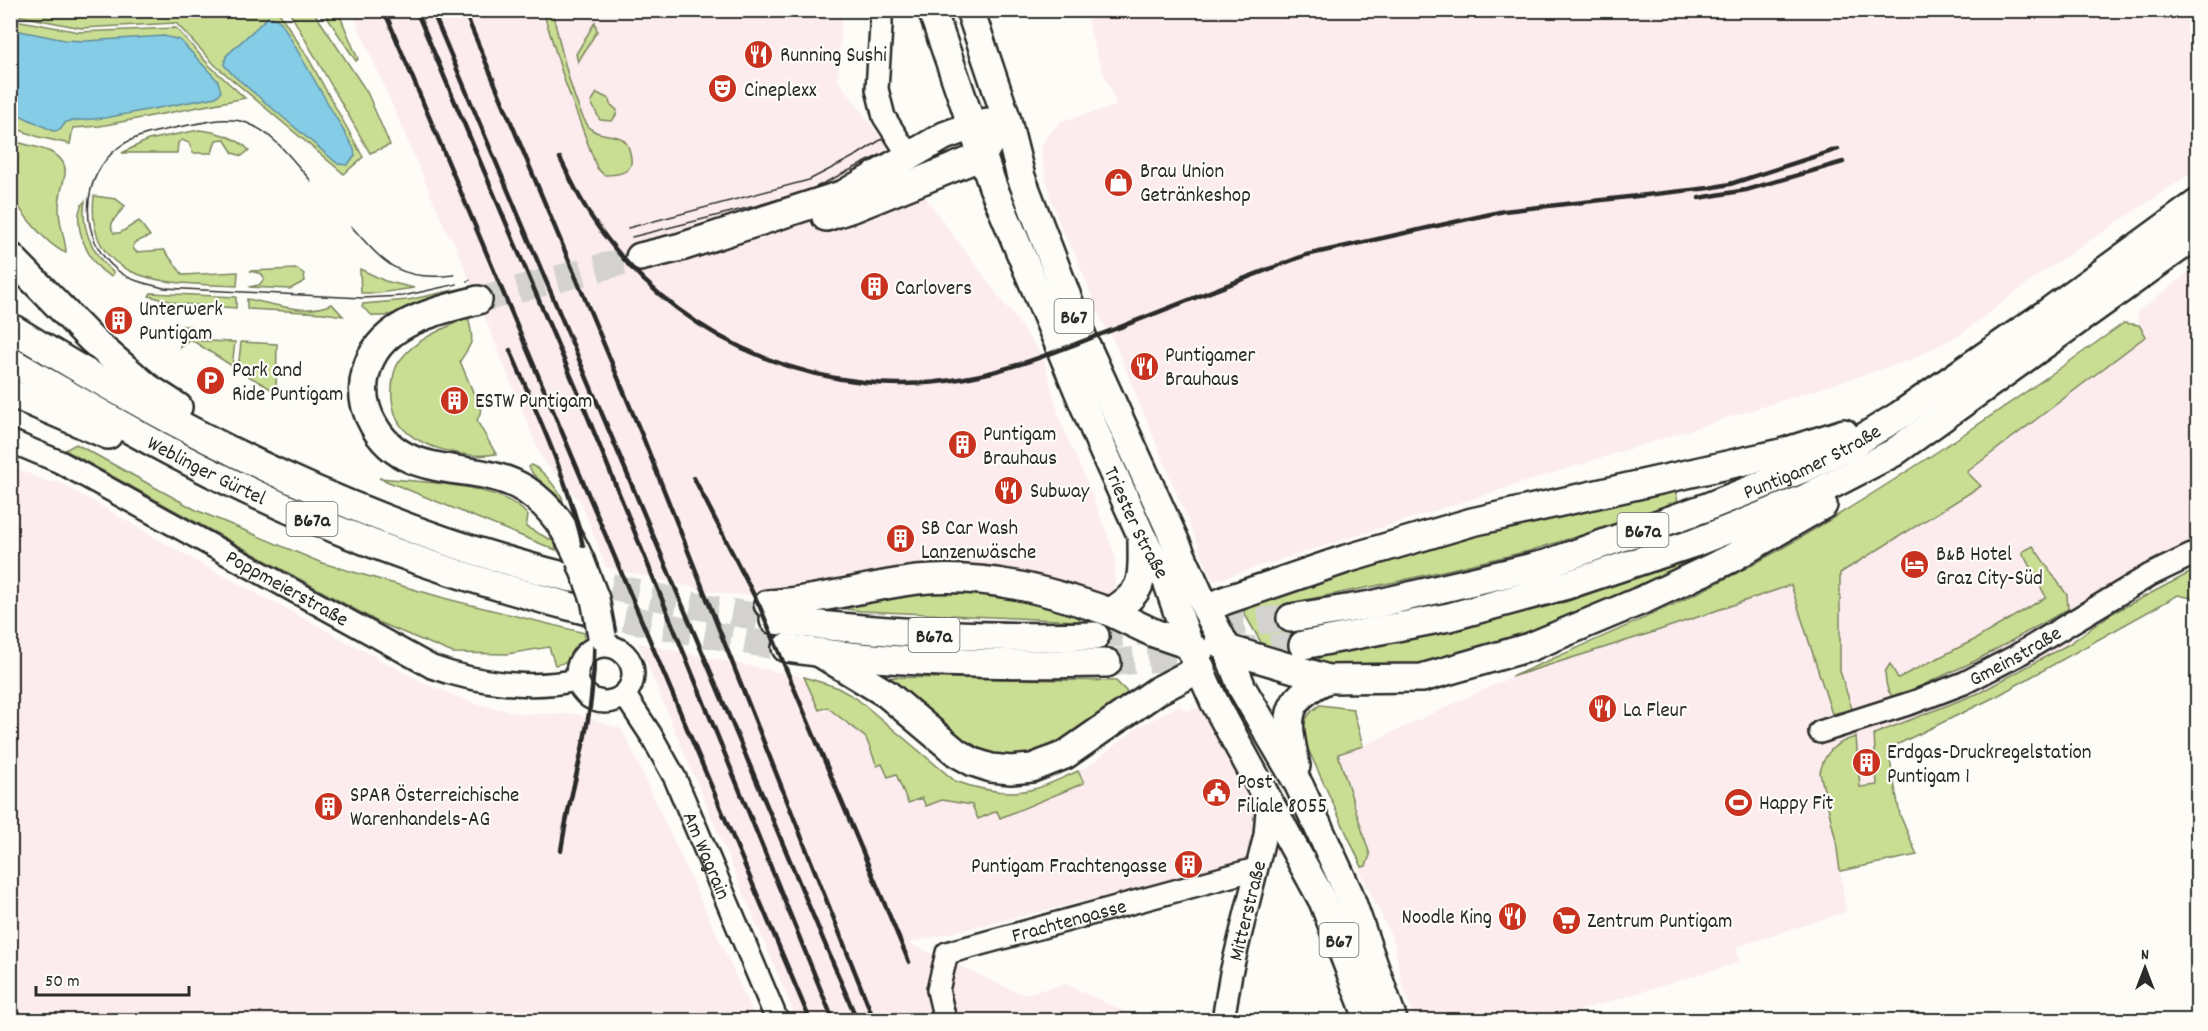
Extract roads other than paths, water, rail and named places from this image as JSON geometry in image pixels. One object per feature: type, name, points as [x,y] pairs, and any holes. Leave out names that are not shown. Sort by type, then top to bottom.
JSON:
[{"type":"main road","name":"Triester Straße","points":[[932,10],[971,126],[1018,251],[1142,537],[1200,641],[1227,649],[1242,688],[1299,785],[1349,894],[1393,1020]]},
{"type":"main road","name":"Triester Straße","points":[[969,10],[1006,117],[1021,177],[1200,641],[1214,701],[1323,901],[1369,1020]]},
{"type":"main road","points":[[681,247],[714,246],[819,220],[856,207],[982,156],[1006,117]]},
{"type":"main road","points":[[640,257],[681,247],[844,194],[915,152],[971,126],[1006,117]]},
{"type":"main road","name":"Puntigamer Straße","points":[[1291,618],[1371,605],[1546,564],[1696,511],[1805,468],[1853,444],[1900,415],[2047,314],[2198,203]]},
{"type":"main road","name":"Puntigamer Straße","points":[[1303,645],[1449,617],[1567,585],[1694,543],[1806,498],[1893,453],[2198,234]]},
{"type":"main road","points":[[10,256],[92,340],[126,369],[166,400],[225,433],[267,469]]},
{"type":"main road","points":[[478,300],[425,316],[395,330],[381,341],[374,351],[365,374],[364,396],[368,413],[383,440],[404,456],[436,468],[500,477],[526,489],[550,509],[559,519],[575,569],[595,599],[602,641]]},
{"type":"main road","name":"Weblinger Gürtel","points":[[10,327],[157,414],[267,469],[319,492],[402,525],[510,561],[575,569]]},
{"type":"main road","name":"Weblinger Gürtel","points":[[10,361],[155,444],[270,501],[373,544],[484,583],[584,610]]},
{"type":"main road","points":[[10,393],[84,423],[125,444],[155,444]]},
{"type":"main road","points":[[820,653],[887,694],[957,753],[973,762],[991,768],[1011,770],[1032,768],[1065,755],[1156,691],[1200,641],[1226,600],[1346,559],[1472,522],[1781,453],[1900,415]]},
{"type":"main road","points":[[1227,649],[1328,679],[1422,678],[1530,647],[1645,599],[1730,559],[1811,513],[1893,453]]},
{"type":"main road","points":[[1110,612],[1134,595],[1140,584],[1142,537]]},
{"type":"main road","name":"B67a","points":[[1095,636],[957,636],[865,630],[771,612],[806,601],[918,580],[971,579],[1026,586],[1110,612]]},
{"type":"main road","points":[[1110,612],[1154,633],[1200,641],[1242,688]]},
{"type":"main road","name":"B67a","points":[[786,648],[922,661],[1018,664],[1107,663]]},
{"type":"main road","points":[[1299,785],[1289,733],[1289,718],[1292,708],[1308,687],[1328,679]]},
{"type":"street","points":[[881,10],[882,27],[877,88],[884,117],[904,148],[915,152]]},
{"type":"street","name":"Poppmeierstraße","points":[[10,441],[60,462],[432,667],[458,677],[511,683],[563,683],[577,680]]},
{"type":"street","name":"Gmeinstraße","points":[[1820,732],[1914,702],[1964,683],[2016,656],[2150,575],[2198,552]]},
{"type":"street","points":[[602,641],[620,651],[630,661],[633,675],[632,682],[624,694],[612,701],[597,702],[585,695],[577,680],[577,670],[583,656],[602,641]]},
{"type":"street","name":"Am Wagrain","points":[[624,694],[651,735],[675,778],[777,1020]]},
{"type":"street","name":"Mitterstraße","points":[[1223,1020],[1231,974],[1267,827],[1268,799]]},
{"type":"street","name":"Frachtengasse","points":[[945,1020],[938,990],[947,953],[1256,869]]},
{"type":"water","points":[[268,17],[281,22],[354,149],[355,156],[347,165],[338,164],[224,65],[226,56]]},
{"type":"water","points":[[10,29],[65,40],[86,41],[164,36],[180,40],[218,81],[221,92],[216,97],[105,118],[66,122],[60,130],[53,131],[11,111]]},
{"type":"tunnel","points":[[478,300],[640,257]]},
{"type":"tunnel","points":[[571,578],[697,606],[774,620]]},
{"type":"tunnel","points":[[584,610],[786,648]]},
{"type":"tunnel","points":[[1095,636],[1291,618]]},
{"type":"tunnel","points":[[1107,663],[1303,645]]},
{"type":"tram line","points":[[311,181],[274,140],[247,123],[218,120],[171,129],[143,135],[127,142],[106,160],[96,175],[91,191],[88,208],[90,226],[95,242],[104,257],[117,270],[133,279],[164,288],[362,298],[403,296],[457,284]]},
{"type":"tram line","points":[[628,228],[809,180],[882,139]]},
{"type":"tram line","points":[[632,237],[759,205],[812,189],[888,151]]},
{"type":"tram line","points":[[351,226],[384,260],[406,273],[419,276],[454,275]]},
{"type":"railway","points":[[384,10],[810,1020]]},
{"type":"railway","points":[[416,10],[581,400],[833,1020]]},
{"type":"railway","points":[[432,10],[857,1020]]},
{"type":"railway","points":[[464,10],[644,440],[874,1020]]},
{"type":"railway","points":[[560,158],[575,188],[605,236],[639,275],[677,309],[720,336],[765,358],[813,373],[863,382],[914,384],[965,378],[1022,363],[1306,255],[1504,211],[1730,184],[1838,149]]},
{"type":"railway","points":[[1699,198],[1746,190],[1843,162]]},
{"type":"railway","points":[[510,350],[563,477],[576,518],[593,604],[594,650],[591,699],[561,851]]},
{"type":"railway","points":[[694,478],[760,607],[909,962]]},
{"type":"place","name":"Running Sushi","points":[[759,54]]},
{"type":"place","name":"Cineplexx","points":[[723,89]]},
{"type":"place","name":"Brau Union Getränkeshop","points":[[1119,182]]},
{"type":"place","name":"Carlovers","points":[[874,287]]},
{"type":"place","name":"Unterwerk Puntigam","points":[[118,320]]},
{"type":"place","name":"Puntigamer Brauhaus","points":[[1144,366]]},
{"type":"place","name":"Park and Ride Puntigam","points":[[211,381]]},
{"type":"place","name":"ESTW Puntigam","points":[[454,400]]},
{"type":"place","name":"Puntigam Brauhaus","points":[[962,445]]},
{"type":"place","name":"Subway","points":[[1009,490]]},
{"type":"place","name":"SB Car Wash Lanzenwäsche","points":[[900,539]]},
{"type":"place","name":"B&B Hotel Graz City-Süd","points":[[1915,565]]},
{"type":"place","name":"La Fleur","points":[[1602,709]]},
{"type":"place","name":"Erdgas-Druckregelstation Puntigam 1","points":[[1866,763]]},
{"type":"place","name":"Post Filiale 8055","points":[[1216,793]]},
{"type":"place","name":"Happy Fit","points":[[1738,802]]},
{"type":"place","name":"SPAR Österreichische Warenhandels-AG","points":[[329,806]]},
{"type":"place","name":"Puntigam Frachtengasse","points":[[1188,865]]},
{"type":"place","name":"Noodle King","points":[[1513,916]]},
{"type":"place","name":"Zentrum Puntigam","points":[[1566,920]]}]
